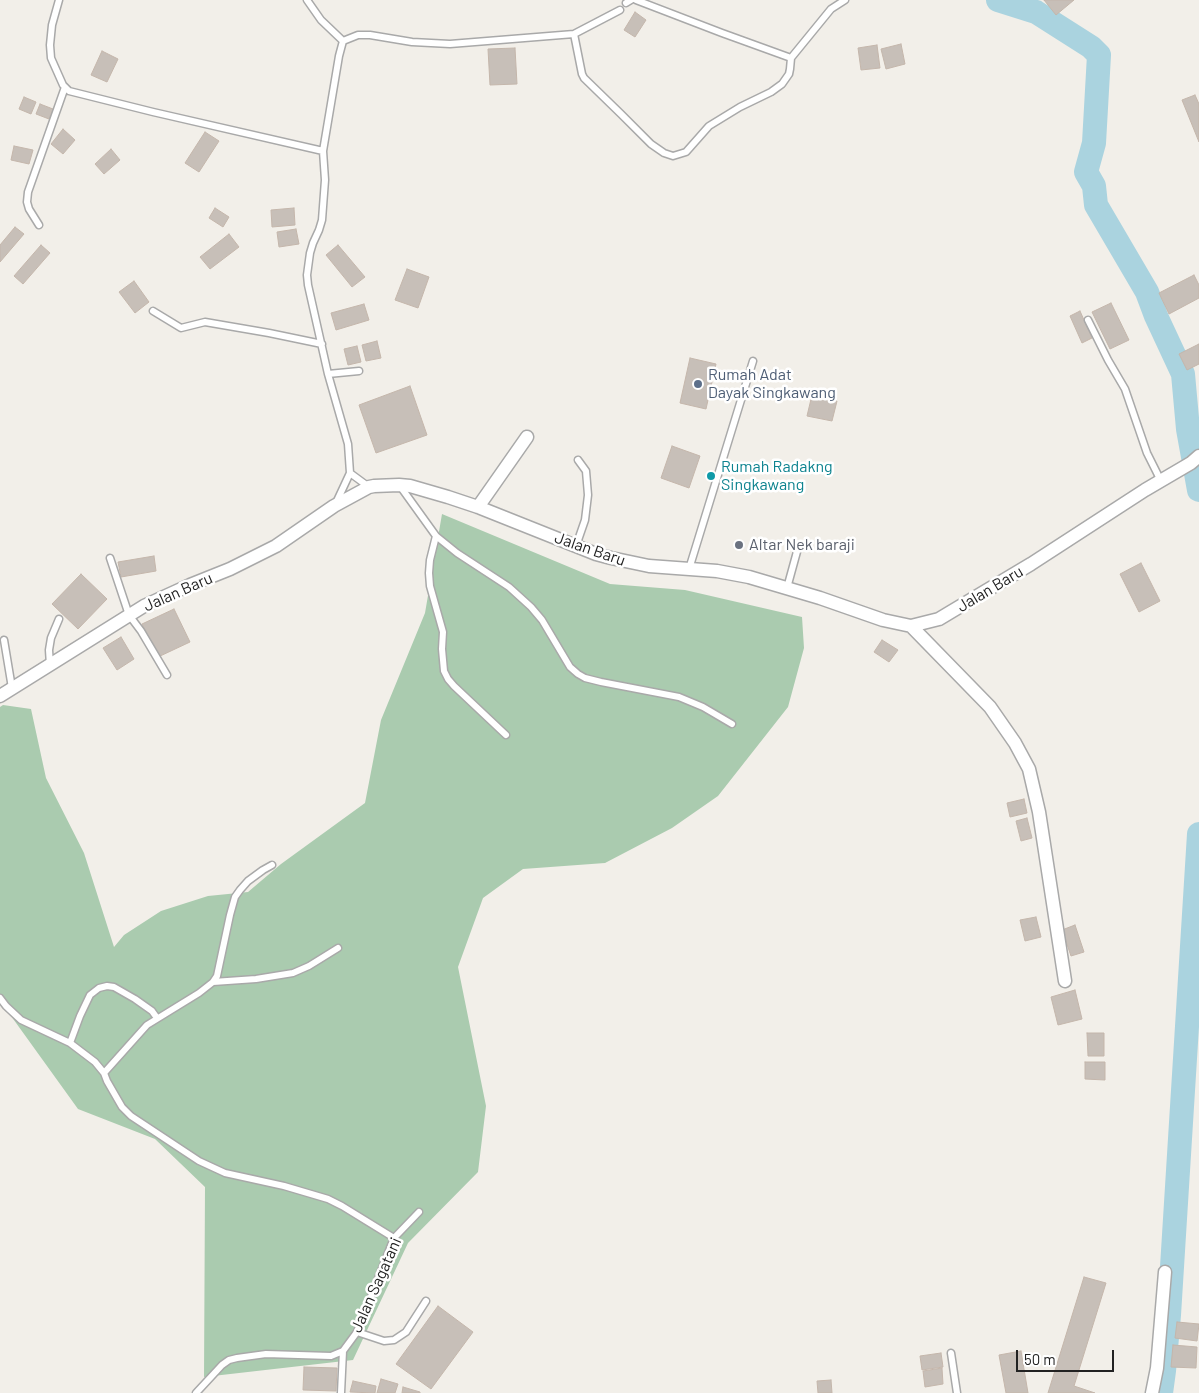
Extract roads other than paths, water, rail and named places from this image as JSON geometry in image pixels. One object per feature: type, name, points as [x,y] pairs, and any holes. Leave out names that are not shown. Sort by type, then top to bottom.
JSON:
[{"type":"street","points":[[478,507],[528,437]]},
{"type":"street","name":"Jalan Baru","points":[[0,696],[130,615],[161,598],[230,569],[276,546],[334,506],[369,487],[399,485],[423,490],[478,507],[596,554],[628,562],[717,571],[749,577],[883,620],[911,626],[938,619],[949,613],[1031,564],[1196,459]]},
{"type":"street","points":[[911,626],[990,707],[1015,743],[1029,769],[1039,812],[1065,981]]},
{"type":"street","points":[[1152,1393],[1157,1368],[1165,1272]]},
{"type":"lane","points":[[59,0],[52,24],[51,58],[63,85],[69,91],[322,151]]},
{"type":"lane","points":[[308,0],[321,20],[343,41]]},
{"type":"lane","points":[[636,0],[791,58]]},
{"type":"lane","points":[[574,34],[584,78],[651,144],[673,156],[686,152],[709,126],[782,84],[790,68],[791,58],[831,9],[845,0]]},
{"type":"lane","points":[[343,41],[358,35],[370,35],[412,42],[450,44],[574,34],[620,10]]},
{"type":"lane","points":[[334,506],[350,473],[348,444],[328,374],[306,275],[310,253],[322,220],[325,180],[322,151],[343,41]]},
{"type":"lane","points":[[39,225],[29,209],[27,202],[28,192],[65,87]]},
{"type":"lane","points":[[153,311],[181,328],[205,322],[269,332],[322,344]]},
{"type":"lane","points":[[1088,320],[1125,389],[1147,453],[1161,481]]},
{"type":"lane","points":[[689,569],[753,361]]},
{"type":"lane","points":[[328,374],[359,371]]},
{"type":"lane","points":[[576,546],[585,520],[588,495],[586,471],[578,460]]},
{"type":"lane","points":[[350,473],[369,487]]},
{"type":"lane","points":[[399,485],[436,536],[468,561],[509,587],[531,607],[542,620],[570,667],[578,674],[601,682],[678,697],[703,707],[732,724]]},
{"type":"lane","points":[[436,536],[429,573],[430,586],[444,632],[442,649],[444,671],[448,679],[458,690],[506,735]]},
{"type":"lane","points":[[788,588],[798,548]]},
{"type":"lane","points":[[110,558],[130,615],[167,675]]},
{"type":"lane","points":[[50,665],[49,650],[51,638],[59,619]]},
{"type":"lane","points":[[4,640],[12,688]]},
{"type":"lane","points":[[104,1073],[141,1030],[213,982],[217,976],[235,897],[248,881],[272,865]]},
{"type":"lane","points":[[213,982],[256,979],[293,972],[309,966],[338,948]]},
{"type":"lane","points":[[70,1043],[90,995],[99,988],[114,987],[152,1011],[157,1018]]},
{"type":"lane","points":[[0,998],[21,1020],[70,1043],[95,1062],[104,1073],[122,1107],[131,1116],[199,1161],[225,1173],[284,1186],[328,1199],[394,1238]]},
{"type":"lane","name":"Jalan Sagatani","points":[[196,1393],[229,1360],[266,1354],[331,1356],[343,1351],[357,1332],[394,1238],[419,1212]]},
{"type":"lane","points":[[357,1332],[384,1341],[394,1340],[406,1332],[426,1301]]},
{"type":"lane","points":[[341,1393],[343,1351]]},
{"type":"lane","points":[[951,1353],[957,1393]]},
{"type":"waterway","points":[[998,0],[1036,12],[1091,47],[1099,55],[1094,143],[1086,172],[1094,186],[1096,205],[1147,292],[1183,374],[1188,429],[1199,490]]},
{"type":"waterway","points":[[1161,1393],[1169,1315],[1199,834]]},
{"type":"place","name":"Rumah Adat Dayak Singkawang","points":[[698,384]]},
{"type":"place","name":"Rumah Radakng Singkawang","points":[[711,476]]},
{"type":"place","name":"Altar Nek baraji","points":[[739,545]]}]
